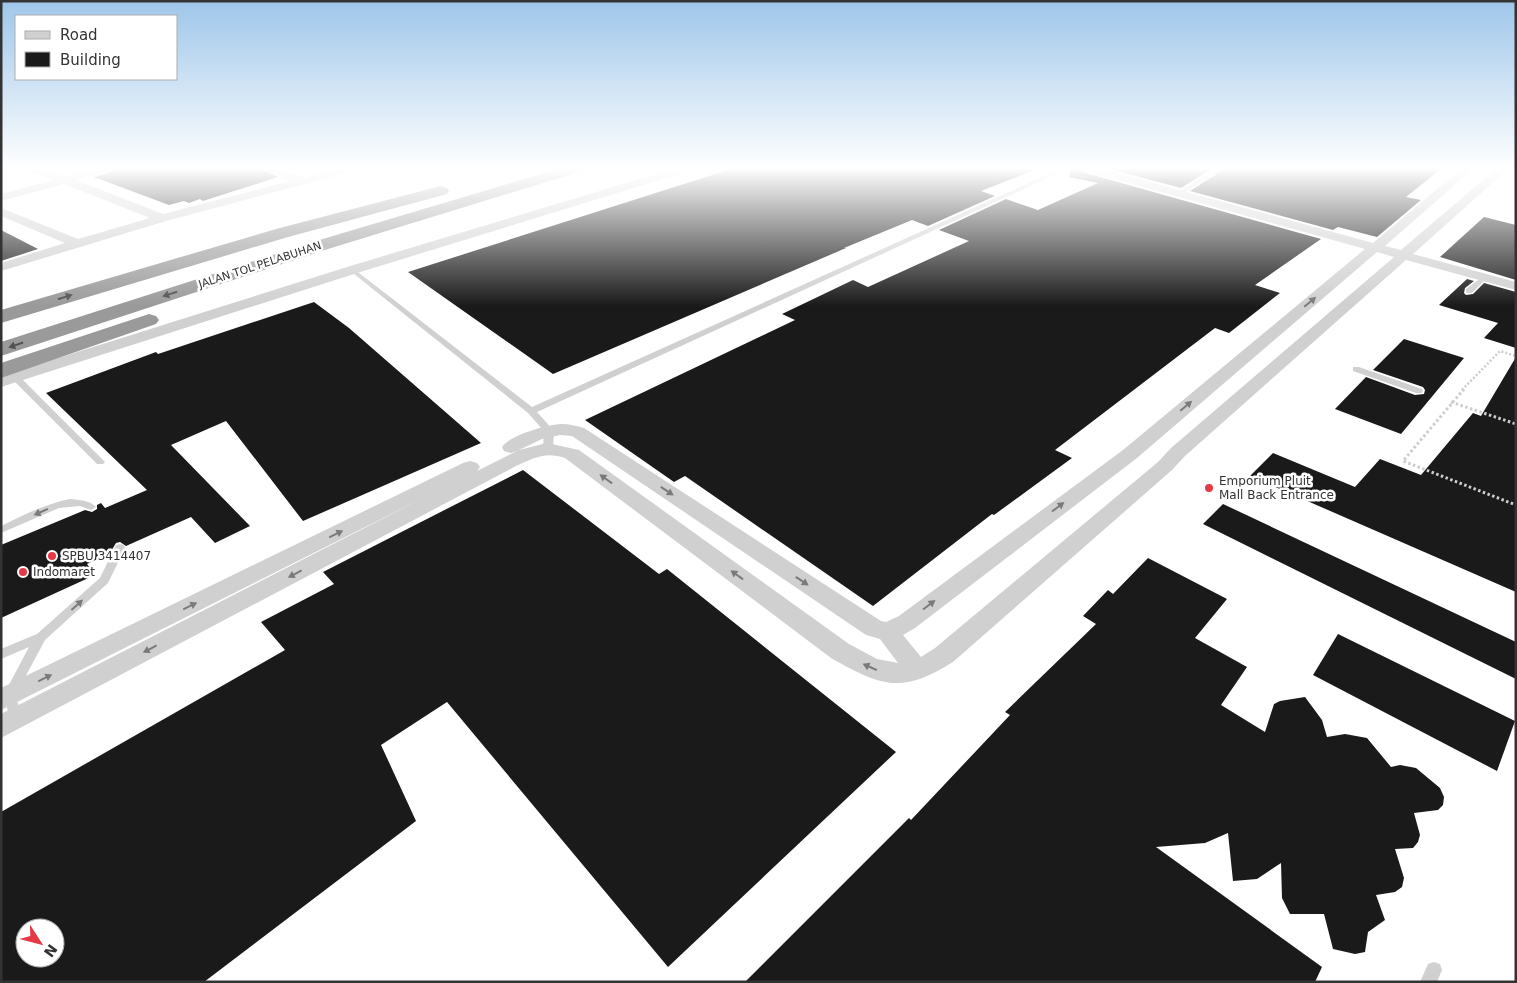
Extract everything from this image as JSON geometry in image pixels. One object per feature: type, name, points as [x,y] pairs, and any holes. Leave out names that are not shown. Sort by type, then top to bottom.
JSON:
[{"type":"highway","points":[[1,317],[348,214]]},
{"type":"highway","name":"JALAN TOL PELABUHAN","points":[[1,333],[188,273],[386,214]]},
{"type":"highway","name":"JALAN TOL PELABUHAN","points":[[1,349],[424,214]]},
{"type":"highway","points":[[6,377],[450,214]]},
{"type":"street","points":[[5,214],[75,243]]},
{"type":"street","points":[[152,214],[162,218]]},
{"type":"street","points":[[1,267],[75,243],[177,214]]},
{"type":"street","points":[[6,377],[537,214]]},
{"type":"street","points":[[1254,214],[1516,286]]},
{"type":"street","points":[[7,710],[516,444],[548,439],[569,429],[586,436],[874,630],[888,632],[907,622],[1130,454],[1416,214]]},
{"type":"street","points":[[548,439],[572,454],[840,651],[872,669],[892,674],[917,671],[944,655],[1452,214]]},
{"type":"street","points":[[888,632],[917,671]]},
{"type":"lane","points":[[531,411],[966,214]]},
{"type":"lane","points":[[352,270],[531,411],[548,439]]},
{"type":"lane","points":[[1468,291],[1484,278]]},
{"type":"lane","points":[[1356,369],[1419,391]]},
{"type":"lane","points":[[6,377],[100,462]]},
{"type":"lane","points":[[1,530],[55,506],[71,501],[83,502],[91,507]]},
{"type":"lane","points":[[1,654],[41,637],[104,580],[120,548]]},
{"type":"lane","points":[[7,710],[41,637]]},
{"type":"path","points":[[1516,356],[1500,352],[1451,402],[1402,461],[1516,505]]},
{"type":"path","points":[[1451,402],[1516,424]]},
{"type":"building","points":[[590,214],[955,214],[928,226],[912,220],[553,374],[408,272]]},
{"type":"building","points":[[974,214],[1231,214],[1321,239],[1255,285],[1280,293],[1229,333],[1215,328],[1055,450],[1072,458],[994,515],[992,514],[873,606],[685,476],[674,482],[585,420],[795,320],[782,314],[853,280],[868,287],[969,241],[939,230]]},
{"type":"building","points":[[1274,214],[1405,214],[1377,237],[1338,227],[1333,230]]},
{"type":"building","points":[[1484,217],[1516,225],[1516,280],[1440,257]]},
{"type":"building","points":[[1,230],[38,249],[1,261]]},
{"type":"building","points":[[1467,279],[1474,281],[1465,288],[1464,293],[1466,295],[1473,294],[1484,283],[1516,292],[1516,348],[1484,338],[1498,323],[1439,305]]},
{"type":"building","points":[[314,302],[349,328],[481,443],[303,521],[226,421],[171,445],[250,526],[215,543],[191,517],[126,546],[120,542],[116,543],[110,553],[87,564],[95,575],[1,618],[1,545],[85,510],[92,512],[101,503],[105,508],[147,490],[46,393],[156,352],[158,354]]},
{"type":"building","points":[[1404,339],[1464,358],[1401,434],[1335,409],[1366,377],[1415,395],[1424,394],[1425,390],[1423,387],[1373,370]]},
{"type":"building","points":[[1516,357],[1516,592],[1250,476],[1273,453],[1355,487],[1380,459],[1421,475],[1473,413],[1481,416]]},
{"type":"building","points":[[523,470],[659,574],[667,569],[896,752],[668,967],[447,702],[381,745],[416,821],[204,982],[1,982],[1,812],[285,650],[261,622],[334,584],[323,572]]},
{"type":"building","points":[[1223,504],[1516,642],[1516,679],[1203,524]]},
{"type":"building","points":[[1148,558],[1227,599],[1195,638],[1247,667],[1221,705],[1265,732],[1274,704],[1280,701],[1305,697],[1322,720],[1327,737],[1345,734],[1367,738],[1391,767],[1400,765],[1416,768],[1440,788],[1444,797],[1443,805],[1438,810],[1414,813],[1420,835],[1418,842],[1413,848],[1395,849],[1404,878],[1402,887],[1395,892],[1376,895],[1385,920],[1368,932],[1365,952],[1355,954],[1333,949],[1324,914],[1290,914],[1282,898],[1281,863],[1257,879],[1233,881],[1228,833],[1205,843],[1156,847],[1322,967],[1315,982],[745,982],[909,818],[911,820],[1010,715],[1005,712],[1096,624],[1083,616],[1108,590],[1113,594]]},
{"type":"building","points":[[1338,634],[1515,721],[1497,771],[1313,675]]},
{"type":"place","name":"Emporium Pluit Mall Back Entrance","points":[[1209,488]]},
{"type":"place","name":"SPBU 3414407","points":[[52,556]]},
{"type":"place","name":"Indomaret","points":[[23,572]]}]
